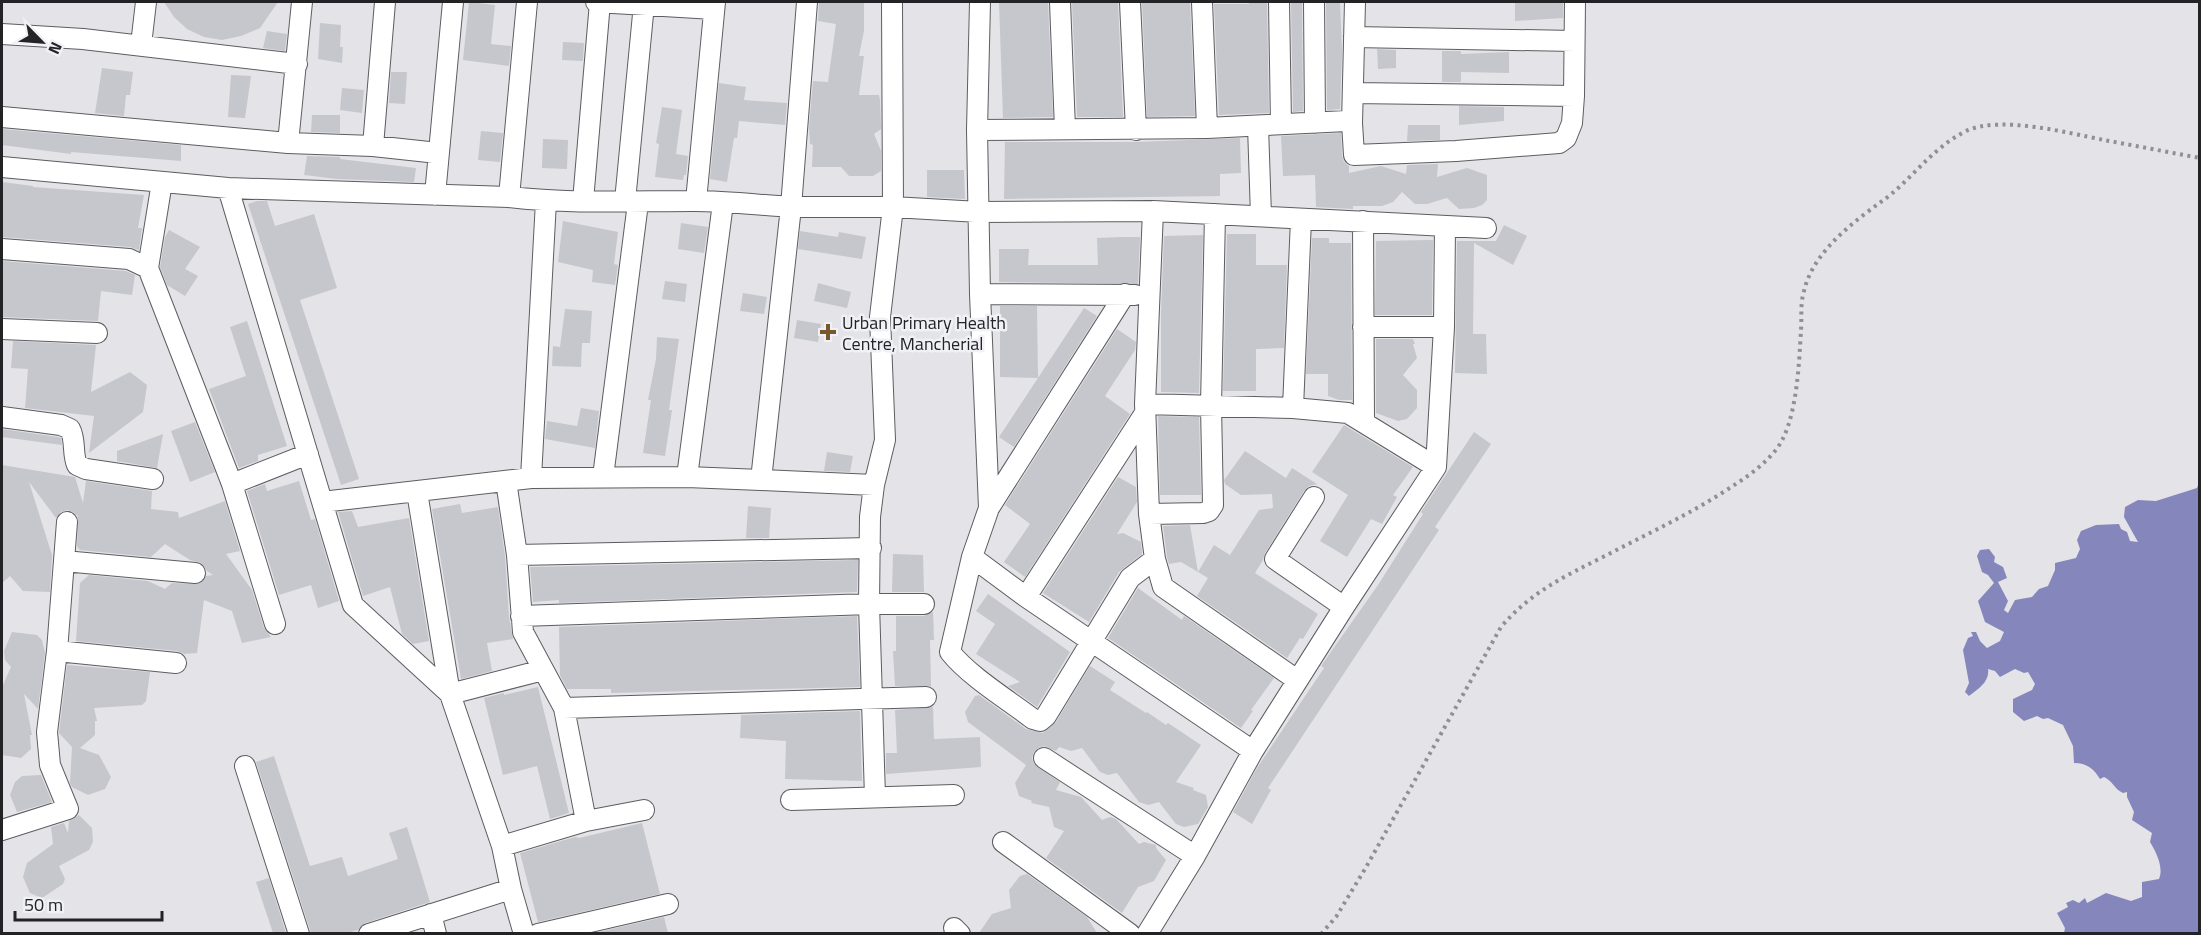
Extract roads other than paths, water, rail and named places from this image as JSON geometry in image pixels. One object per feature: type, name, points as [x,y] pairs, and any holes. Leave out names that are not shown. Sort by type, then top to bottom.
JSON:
[{"type":"street","points":[[141,45],[146,2]]},
{"type":"street","points":[[288,143],[302,2]]},
{"type":"street","points":[[373,146],[385,2]]},
{"type":"street","points":[[435,195],[453,2]]},
{"type":"street","points":[[509,197],[527,2]]},
{"type":"street","points":[[583,201],[598,2],[715,5],[696,201]]},
{"type":"street","points":[[761,480],[791,207],[807,2]]},
{"type":"street","points":[[875,797],[869,604],[870,517],[874,485],[885,440],[880,317],[893,207],[891,2]]},
{"type":"street","points":[[980,2],[978,212],[989,508]]},
{"type":"street","points":[[1060,2],[1065,129]]},
{"type":"street","points":[[1130,2],[1136,130]]},
{"type":"street","points":[[1202,2],[1207,129]]},
{"type":"street","points":[[1279,2],[1281,124]]},
{"type":"street","points":[[1314,2],[1315,123]]},
{"type":"street","points":[[1355,2],[1352,123],[1354,155],[1456,151],[1559,143],[1566,138],[1572,123],[1575,2]]},
{"type":"street","points":[[603,477],[632,202],[644,4]]},
{"type":"street","points":[[2,34],[141,45],[297,64]]},
{"type":"street","points":[[1354,37],[1574,40]]},
{"type":"street","points":[[1353,93],[1574,96]]},
{"type":"street","points":[[2,117],[288,143],[373,146],[438,153]]},
{"type":"street","points":[[977,130],[1207,129],[1347,121],[1352,123]]},
{"type":"street","points":[[1258,126],[1261,216]]},
{"type":"street","points":[[2,166],[228,188],[509,197],[546,201],[696,201],[791,207],[893,207],[978,212],[1153,211],[1486,228]]},
{"type":"street","points":[[162,182],[148,268],[232,484],[275,624]]},
{"type":"street","points":[[228,188],[353,605],[450,694]]},
{"type":"street","points":[[531,478],[546,201]]},
{"type":"street","points":[[687,477],[723,203]]},
{"type":"street","points":[[1153,211],[1145,408],[1149,514],[1155,559],[1163,587],[1297,680]]},
{"type":"street","points":[[1149,514],[1203,513],[1209,511],[1212,505],[1211,406],[1215,214]]},
{"type":"street","points":[[1293,408],[1301,219]]},
{"type":"street","points":[[1363,221],[1364,422]]},
{"type":"street","points":[[1147,933],[1196,856],[1253,751],[1297,680],[1436,467],[1444,327],[1445,226]]},
{"type":"street","points":[[2,249],[129,259],[148,268]]},
{"type":"street","points":[[980,294],[1149,295]]},
{"type":"street","points":[[1125,294],[989,508],[972,557],[950,652],[958,661],[1033,719],[1040,721],[1046,716],[1130,578],[1155,559]]},
{"type":"street","points":[[1363,327],[1444,327]]},
{"type":"street","points":[[2,329],[97,333]]},
{"type":"street","points":[[1145,408],[1211,406],[1293,408],[1348,413],[1436,467]]},
{"type":"street","points":[[1026,597],[1145,408]]},
{"type":"street","points":[[2,417],[61,425],[70,429],[73,435],[74,458],[77,465],[86,469],[153,479]]},
{"type":"street","points":[[232,484],[308,454]]},
{"type":"street","points":[[322,502],[531,478],[687,477],[874,485]]},
{"type":"street","points":[[506,481],[517,555],[523,632],[564,708],[586,821]]},
{"type":"street","points":[[417,492],[450,694],[502,846],[511,889],[524,933]]},
{"type":"street","points":[[1314,497],[1275,559],[1344,606]]},
{"type":"street","points":[[2,830],[68,809],[50,765],[47,732],[57,651],[67,522]]},
{"type":"street","points":[[517,555],[871,548]]},
{"type":"street","points":[[972,557],[1026,597],[1253,751]]},
{"type":"street","points":[[64,561],[195,573]]},
{"type":"street","points":[[521,616],[924,604]]},
{"type":"street","points":[[57,651],[176,663]]},
{"type":"street","points":[[450,694],[543,670]]},
{"type":"street","points":[[564,708],[926,697]]},
{"type":"street","points":[[1044,758],[1196,856]]},
{"type":"street","points":[[245,766],[299,933]]},
{"type":"street","points":[[791,800],[954,795]]},
{"type":"street","points":[[502,846],[586,821],[644,810]]},
{"type":"street","points":[[1003,842],[1130,933]]},
{"type":"street","points":[[369,933],[511,889]]},
{"type":"street","points":[[538,933],[668,904]]},
{"type":"street","points":[[430,914],[436,933]]},
{"type":"water","points":[[2199,483],[2199,933],[2064,933],[2065,928],[2057,913],[2068,907],[2066,903],[2073,900],[2079,903],[2085,898],[2087,903],[2106,893],[2131,901],[2142,897],[2142,882],[2159,879],[2160,865],[2150,842],[2152,833],[2132,820],[2134,812],[2127,792],[2123,793],[2104,777],[2100,779],[2086,765],[2074,763],[2073,746],[2063,725],[2037,716],[2024,721],[2013,712],[2013,699],[2032,690],[2035,684],[2028,672],[2024,673],[2015,669],[2000,677],[1995,671],[1988,669],[1983,685],[1969,696],[1965,692],[1969,683],[1963,650],[1968,638],[1973,636],[1971,632],[1976,632],[1980,641],[1987,648],[2000,641],[2004,632],[1985,622],[1978,601],[1994,583],[1988,575],[1982,572],[1977,556],[1980,550],[1989,549],[1995,557],[1994,562],[2003,567],[2007,578],[1998,582],[2008,601],[2004,610],[2008,613],[2015,600],[2032,597],[2039,589],[2048,586],[2055,570],[2055,563],[2076,558],[2080,549],[2077,540],[2081,531],[2096,525],[2119,524],[2121,529],[2127,532],[2130,541],[2138,542],[2124,517],[2125,507],[2138,500],[2156,501],[2197,488]]},
{"type":"place","name":"Urban Primary Health Centre, Mancherial","points":[[828,332]]}]
